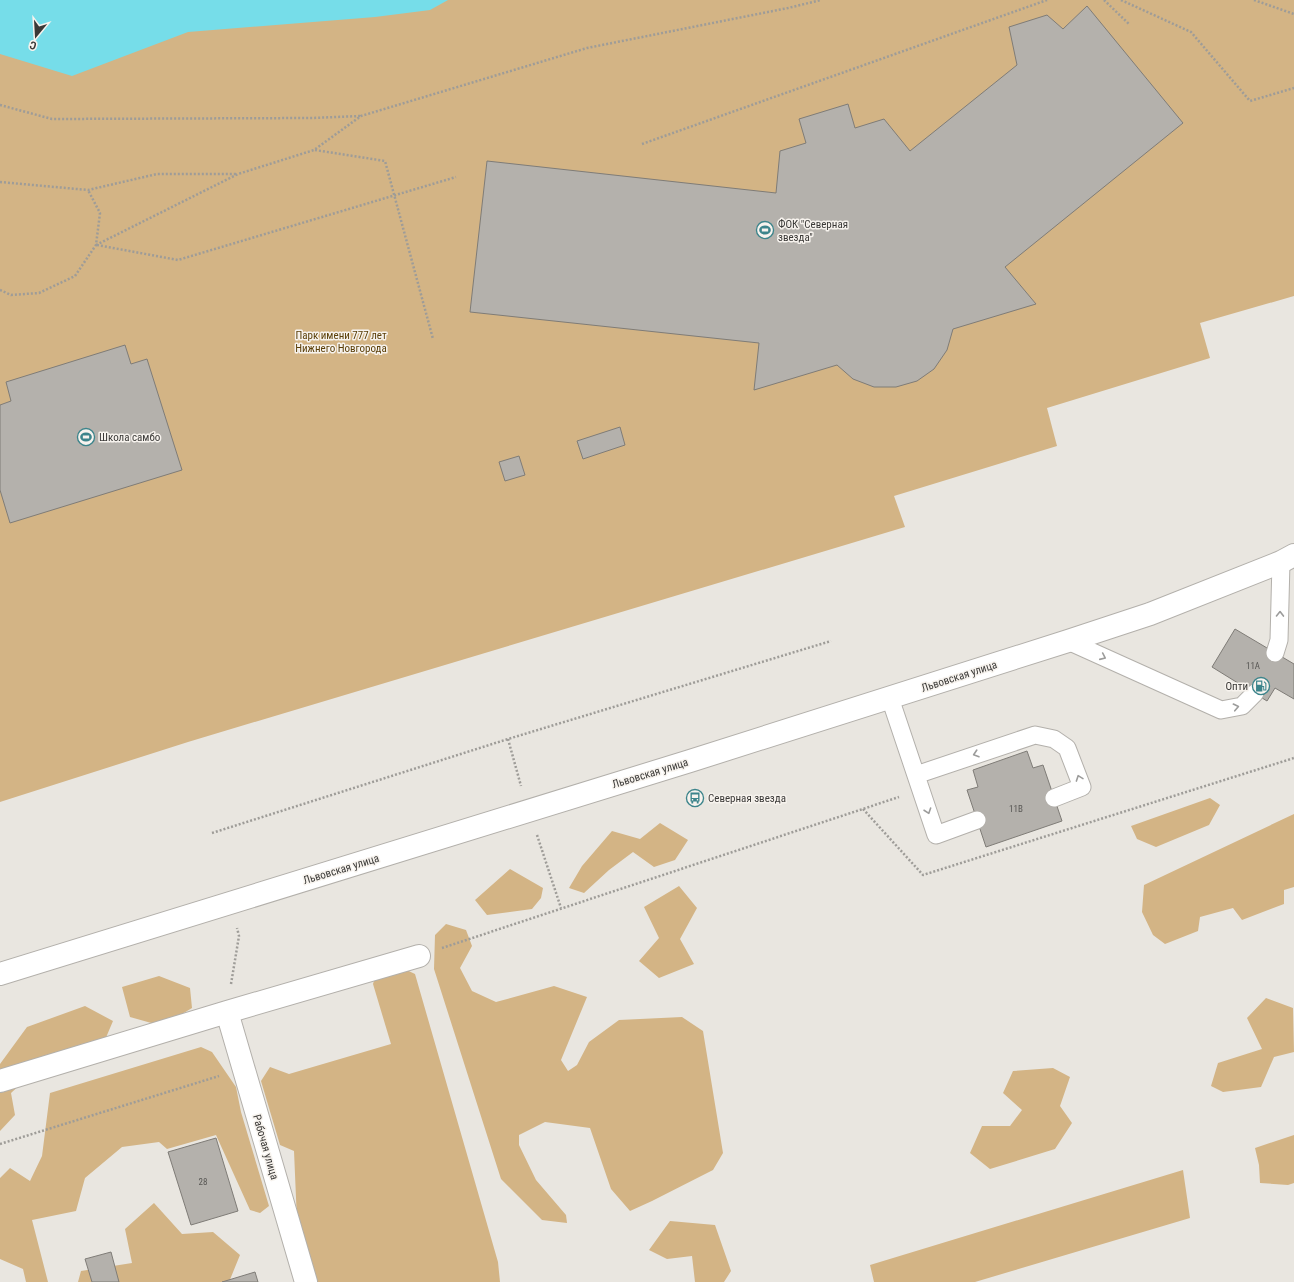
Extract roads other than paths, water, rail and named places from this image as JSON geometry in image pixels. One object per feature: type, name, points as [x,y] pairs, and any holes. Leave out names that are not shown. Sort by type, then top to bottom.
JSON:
[{"type":"main road","name":"Львовская улица","points":[[0,974],[890,698],[1068,641],[1150,614],[1287,558]]},
{"type":"main road","points":[[0,1081],[227,1012],[419,956]]},
{"type":"main road","name":"Рабочая улица","points":[[227,1012],[306,1282]]},
{"type":"lane","points":[[1275,653],[1279,640],[1287,558]]},
{"type":"lane","points":[[1068,641],[1221,710],[1242,706],[1255,693]]},
{"type":"lane","points":[[890,698],[936,835],[977,820]]},
{"type":"lane","points":[[918,782],[1035,735],[1054,739],[1067,748],[1082,787],[1054,798]]},
{"type":"water","points":[[0,0],[448,0],[430,10],[375,17],[188,32],[72,76],[0,54]]},
{"type":"place","name":"ФОК \"Северная звезда\"","points":[[765,230]]},
{"type":"place","name":"Школа самбо","points":[[86,437]]},
{"type":"place","name":"Опти","points":[[1261,686]]},
{"type":"place","name":"Северная звезда","points":[[695,798]]},
{"type":"park label","name":"Парк имени 777 лет Нижнего Новгорода","points":[[341,341]]}]
